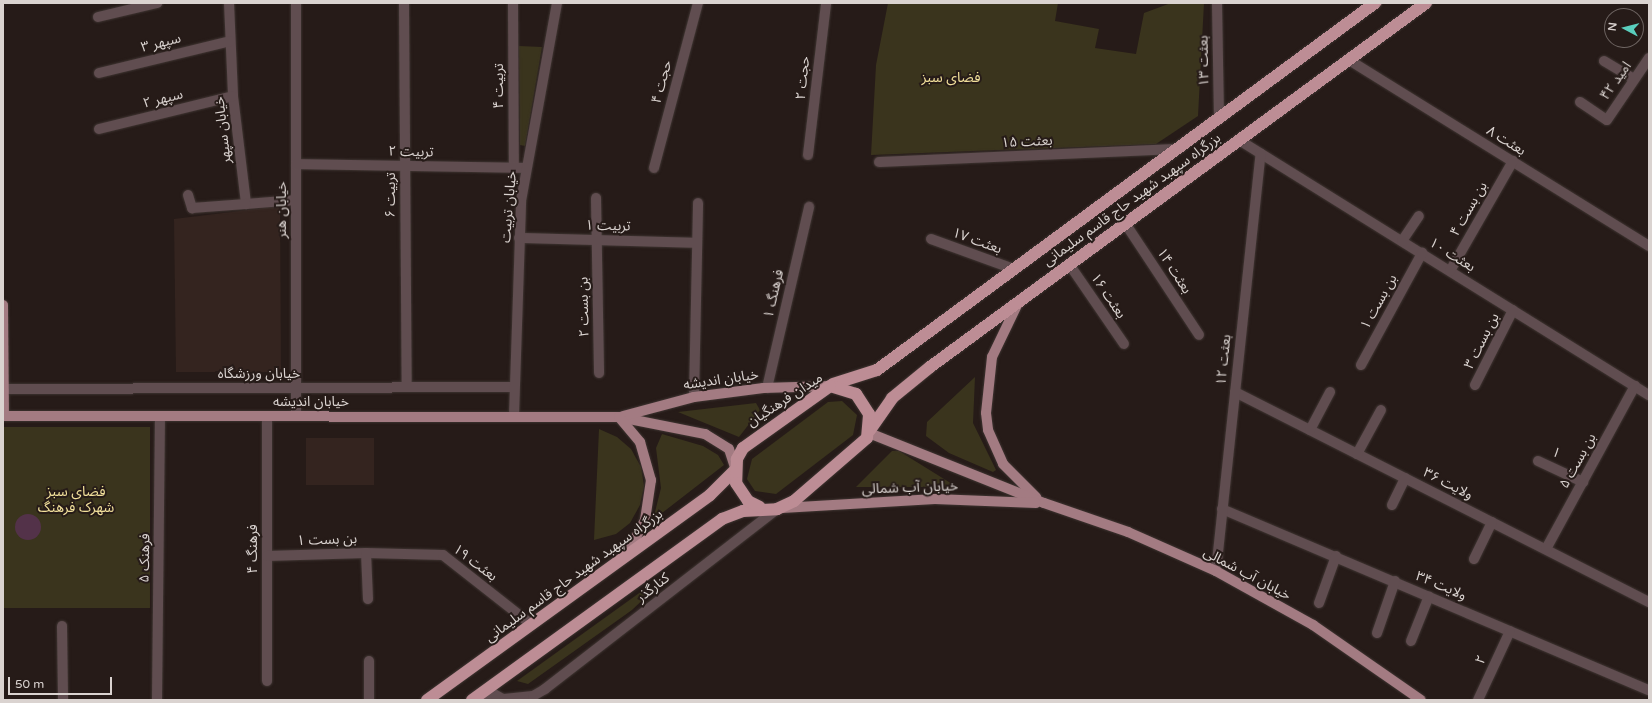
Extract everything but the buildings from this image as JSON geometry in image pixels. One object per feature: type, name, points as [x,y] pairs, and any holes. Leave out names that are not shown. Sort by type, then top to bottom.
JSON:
[{"type":"highway","name":"بزرگراه سپهبد شهید حاج قاسم سلیمانی","points":[[830,386],[877,370],[1375,3]]},
{"type":"highway","name":"بزرگراه سپهبد شهید حاج قاسم سلیمانی","points":[[869,433],[892,398],[1069,264],[1426,3]]},
{"type":"highway","name":"میدان فرهنگیان","points":[[735,469],[743,448],[753,439],[830,386],[845,388],[861,398],[869,414],[869,433]]},
{"type":"highway","points":[[475,698],[722,519],[760,507],[777,509],[794,501],[864,444],[869,433]]},
{"type":"highway","name":"بزرگراه سپهبد شهید حاج قاسم سلیمانی","points":[[427,700],[624,559],[710,495],[735,469]]},
{"type":"highway","points":[[735,469],[741,493],[760,507]]},
{"type":"main road","points":[[1018,302],[992,357],[986,413],[988,430],[1003,464],[1044,503]]},
{"type":"main road","points":[[3,305],[4,416]]},
{"type":"main road","name":"خیابان اندیشه","points":[[619,417],[694,397],[767,388],[830,386]]},
{"type":"main road","name":"خیابان اندیشه","points":[[4,416],[619,417],[700,432],[729,449],[735,469]]},
{"type":"main road","points":[[619,417],[640,442],[651,480],[645,520],[624,559]]},
{"type":"main road","name":"خیابان آب شمالی","points":[[869,433],[1044,503],[1128,532],[1216,571],[1313,625],[1370,661],[1421,700]]},
{"type":"main road","name":"خیابان آب شمالی","points":[[777,509],[935,499],[1044,503]]},
{"type":"street","points":[[98,17],[156,3]]},
{"type":"street","name":"خیابان سپهر","points":[[229,3],[233,96],[246,204]]},
{"type":"street","name":"خیابان هنر","points":[[296,3],[296,416]]},
{"type":"street","name":"تربیت ۶","points":[[404,3],[407,387]]},
{"type":"street","name":"تربیت ۴","points":[[513,3],[514,168]]},
{"type":"street","name":"خیابان تربیت","points":[[514,416],[519,238],[526,168],[557,3]]},
{"type":"street","name":"حجت ۴","points":[[654,168],[698,3]]},
{"type":"street","name":"حجت ۲","points":[[808,155],[826,3]]},
{"type":"street","name":"بعثت ۱۳","points":[[1217,3],[1219,118]]},
{"type":"street","name":"سپهر ۳","points":[[99,73],[230,40]]},
{"type":"street","name":"امید ۴۲","points":[[1580,102],[1606,120],[1649,58]]},
{"type":"street","name":"بعثت ۸","points":[[1349,60],[1649,246]]},
{"type":"street","points":[[1604,61],[1634,79]]},
{"type":"street","name":"سپهر ۲","points":[[99,128],[233,96]]},
{"type":"street","name":"بعثت ۱۰","points":[[1240,140],[1649,395]]},
{"type":"street","name":"بعثت ۱۵","points":[[879,162],[1177,149]]},
{"type":"street","name":"بعثت ۱۲","points":[[1216,571],[1261,153]]},
{"type":"street","name":"بن بست ۴","points":[[1450,270],[1513,161]]},
{"type":"street","name":"تربیت ۲","points":[[296,164],[526,168]]},
{"type":"street","points":[[188,195],[192,208],[296,200]]},
{"type":"street","points":[[596,198],[597,240]]},
{"type":"street","points":[[694,397],[698,202]]},
{"type":"street","name":"فرهنگ ۱","points":[[767,388],[809,207]]},
{"type":"street","points":[[1402,241],[1419,216]]},
{"type":"street","name":"بعثت ۱۴","points":[[1125,223],[1199,335]]},
{"type":"street","name":"تربیت ۱","points":[[519,238],[697,243]]},
{"type":"street","name":"بعثت ۱۷","points":[[931,239],[1014,269]]},
{"type":"street","name":"بن بست ۲","points":[[597,240],[599,373]]},
{"type":"street","name":"بن بست ۱","points":[[1361,365],[1422,253]]},
{"type":"street","name":"بعثت ۱۶","points":[[1069,264],[1124,344]]},
{"type":"street","name":"بن بست ۳","points":[[1475,385],[1513,310]]},
{"type":"street","name":"بن بست ۵","points":[[1546,550],[1635,386]]},
{"type":"street","name":"خیابان ورزشگاه","points":[[4,389],[514,387]]},
{"type":"street","name":"ولایت ۳۶","points":[[1235,392],[1649,602]]},
{"type":"street","points":[[1310,430],[1330,392]]},
{"type":"street","points":[[1356,454],[1381,410]]},
{"type":"street","name":"فرهنک ۵","points":[[157,700],[160,416]]},
{"type":"street","name":"فرهنگ ۴","points":[[267,416],[267,681]]},
{"type":"street","name":"۱","points":[[1538,461],[1583,482]]},
{"type":"street","points":[[1392,505],[1405,478]]},
{"type":"street","name":"کنارگذر","points":[[545,689],[777,509]]},
{"type":"street","name":"ولایت ۳۴","points":[[1222,509],[1336,556],[1649,690]]},
{"type":"street","points":[[1474,559],[1492,522]]},
{"type":"street","name":"بن بست ۱","points":[[267,556],[366,553],[368,599]]},
{"type":"street","name":"بعثت ۱۹","points":[[366,553],[443,555],[532,625]]},
{"type":"street","points":[[1319,603],[1336,556]]},
{"type":"street","points":[[1377,633],[1395,582]]},
{"type":"street","points":[[1411,641],[1429,596]]},
{"type":"street","points":[[62,626],[63,700]]},
{"type":"street","name":"۲","points":[[1478,700],[1510,631]]},
{"type":"street","points":[[368,661],[369,700]]},
{"type":"street","points":[[475,698],[494,694],[504,699],[533,696],[545,689]]},
{"type":"street","points":[[539,700],[545,689]]},
{"type":"shaded area","points":[[280,206],[281,369],[273,372],[176,372],[174,219]]},
{"type":"shaded area","points":[[306,438],[374,438],[374,485],[306,485]]},
{"type":"shaded area","points":[[28,514],[37,518],[41,527],[37,536],[28,540],[19,536],[15,527],[19,518]]},
{"type":"green space","name":"فضای سبز","points":[[888,3],[1058,3],[1055,21],[1099,29],[1095,48],[1136,54],[1144,13],[1171,3],[1204,3],[1198,116],[1156,144],[871,155],[876,65]]},
{"type":"green space","points":[[519,46],[542,47],[525,146],[520,145]]},
{"type":"green space","points":[[975,377],[973,423],[996,470],[993,472],[949,453],[926,436],[927,422]]},
{"type":"green space","points":[[842,401],[857,415],[853,435],[776,494],[755,491],[747,479],[752,459],[828,402]]},
{"type":"green space","points":[[756,403],[760,410],[739,437],[678,412]]},
{"type":"green space","name":"فضای سبز شهرک فرهنگ","points":[[3,427],[150,427],[150,608],[3,608]]},
{"type":"green space","points":[[599,429],[617,437],[631,449],[641,467],[644,486],[640,505],[630,523],[616,534],[594,540]]},
{"type":"green space","points":[[662,434],[703,446],[718,455],[724,465],[653,520],[661,488],[656,448]]},
{"type":"green space","points":[[892,451],[899,451],[957,487],[856,487]]},
{"type":"green space","points":[[649,586],[653,590],[632,610],[528,684],[517,681]]}]
